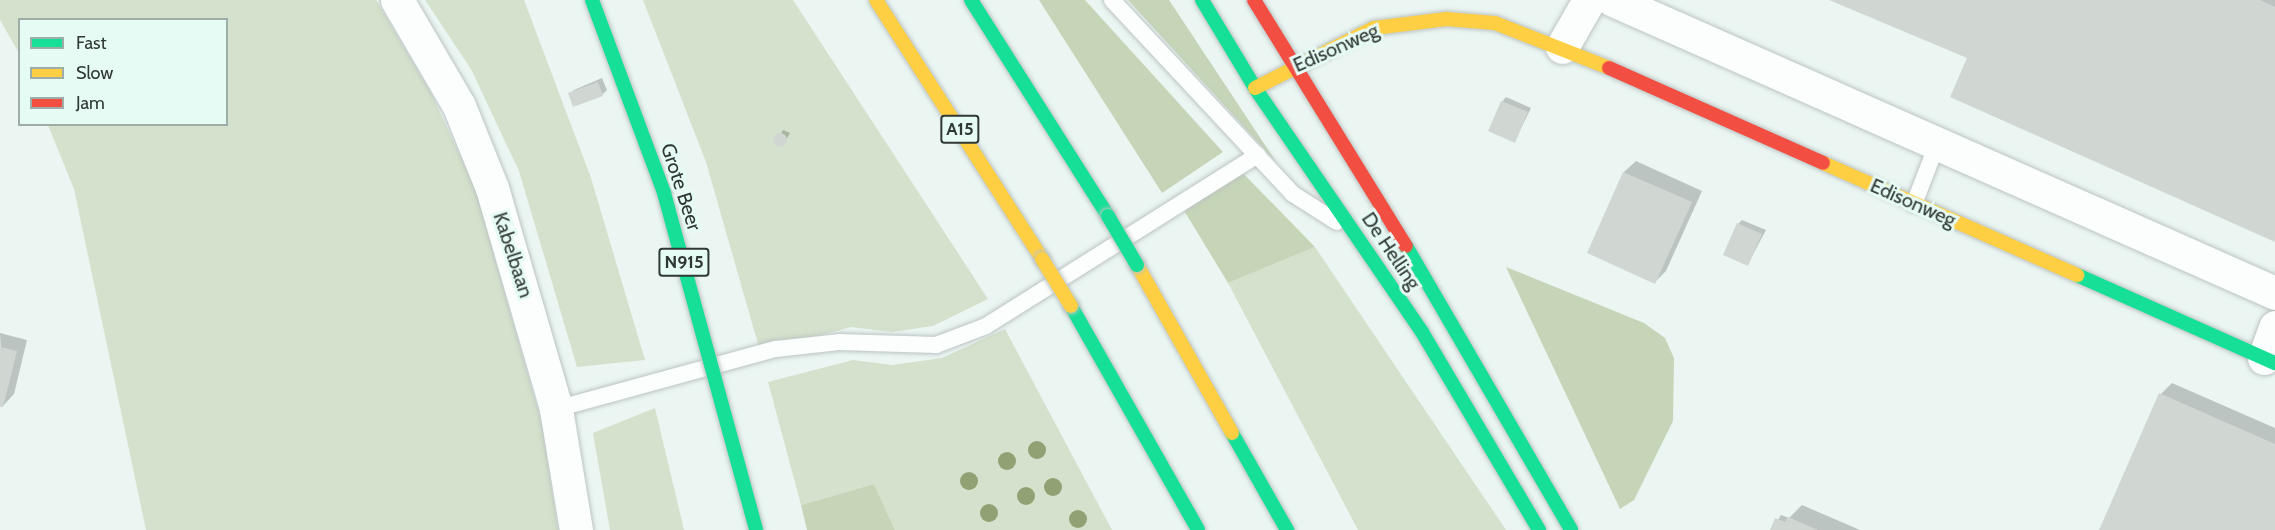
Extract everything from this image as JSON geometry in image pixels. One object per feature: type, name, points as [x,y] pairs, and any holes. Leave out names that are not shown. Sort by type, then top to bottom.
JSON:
[{"type":"main road","name":"Grote Beer","points":[[592,0],[664,193],[756,530]]},
{"type":"main road","name":"A15","points":[[876,0],[1071,306],[1198,530]]},
{"type":"main road","points":[[971,0],[1108,216],[1287,530]]},
{"type":"main road","name":"De Helling","points":[[1202,0],[1255,88],[1422,332],[1539,530]]},
{"type":"main road","name":"De Helling","points":[[1254,0],[1448,313],[1571,530]]},
{"type":"main road","name":"Edisonweg","points":[[1255,88],[1339,42],[1405,21],[1495,23],[1562,47],[2270,361]]},
{"type":"street","name":"Kabelbaan","points":[[397,0],[459,106],[492,189],[556,409],[576,530]]},
{"type":"street","points":[[1562,47],[1589,0]]},
{"type":"street","points":[[1613,0],[1936,147],[2275,293]]},
{"type":"street","name":"Edisonweg","points":[[2270,361],[2275,327]]},
{"type":"lane","points":[[1112,0],[1293,194],[1355,234]]},
{"type":"lane","points":[[1914,204],[1936,147]]},
{"type":"lane","points":[[556,409],[776,349],[839,342],[936,345],[986,326],[1258,154]]},
{"type":"green space","points":[[0,0],[376,0],[430,91],[475,188],[542,424],[558,530],[146,530],[74,189],[48,126],[228,126],[228,18],[18,18],[18,51],[0,20]]},
{"type":"green space","points":[[425,0],[524,0],[591,178],[645,360],[577,367],[519,171],[471,69]]},
{"type":"green space","points":[[643,0],[793,0],[988,299],[933,326],[892,332],[851,327],[760,351],[706,162]]},
{"type":"green space","points":[[1039,0],[1085,0],[1223,152],[1162,193]]},
{"type":"green space","points":[[1128,0],[1169,0],[1277,163]]},
{"type":"green space","points":[[1236,166],[1315,247],[1228,283],[1180,204]]},
{"type":"green space","points":[[1315,247],[1506,530],[1358,530],[1228,283]]},
{"type":"green space","points":[[1506,267],[1644,323],[1665,338],[1674,358],[1673,421],[1634,500],[1620,509]]},
{"type":"green space","points":[[1005,329],[1112,530],[895,530],[874,484],[801,505],[768,382],[853,360],[892,365],[942,358]]},
{"type":"green space","points":[[655,408],[684,530],[610,530],[593,433]]},
{"type":"green space","points":[[874,484],[895,530],[807,530],[801,505]]},
{"type":"building","points":[[1829,0],[2260,0],[2275,7],[2275,242],[1950,97],[1967,58]]},
{"type":"building","points":[[598,82],[603,96],[573,107],[568,93]]},
{"type":"building","points":[[1501,101],[1528,112],[1515,143],[1488,131]]},
{"type":"building","points":[[777,133],[783,133],[787,140],[783,147],[777,147],[773,143],[773,137]]},
{"type":"building","points":[[1623,172],[1692,202],[1655,284],[1587,253]]},
{"type":"building","points":[[1737,223],[1762,234],[1748,266],[1723,255]]},
{"type":"building","points":[[0,347],[17,351],[3,407],[0,407]]},
{"type":"building","points":[[2159,393],[2275,444],[2275,530],[2099,530]]},
{"type":"building","points":[[1788,517],[1818,530],[1770,530],[1775,518],[1785,522]]},
{"type":"traffic: fast","points":[[592,0],[664,193],[756,530]]},
{"type":"traffic: fast","points":[[971,0],[1108,216]]},
{"type":"traffic: fast","points":[[1202,0],[1255,88],[1422,332],[1539,530]]},
{"type":"traffic: fast","points":[[1108,216],[1137,265]]},
{"type":"traffic: fast","points":[[1406,246],[1571,530]]},
{"type":"traffic: fast","points":[[2077,275],[2275,363]]},
{"type":"traffic: fast","points":[[1071,306],[1198,530]]},
{"type":"traffic: fast","points":[[1232,433],[1287,530]]},
{"type":"traffic: slow","points":[[876,0],[1042,259]]},
{"type":"traffic: slow","points":[[1255,88],[1374,28],[1446,19],[1495,23],[1609,68]]},
{"type":"traffic: slow","points":[[1823,163],[2077,275]]},
{"type":"traffic: slow","points":[[1042,259],[1071,306]]},
{"type":"traffic: slow","points":[[1137,265],[1232,433]]},
{"type":"traffic: jam","points":[[1254,0],[1406,246]]},
{"type":"traffic: jam","points":[[1609,68],[1823,163]]}]
